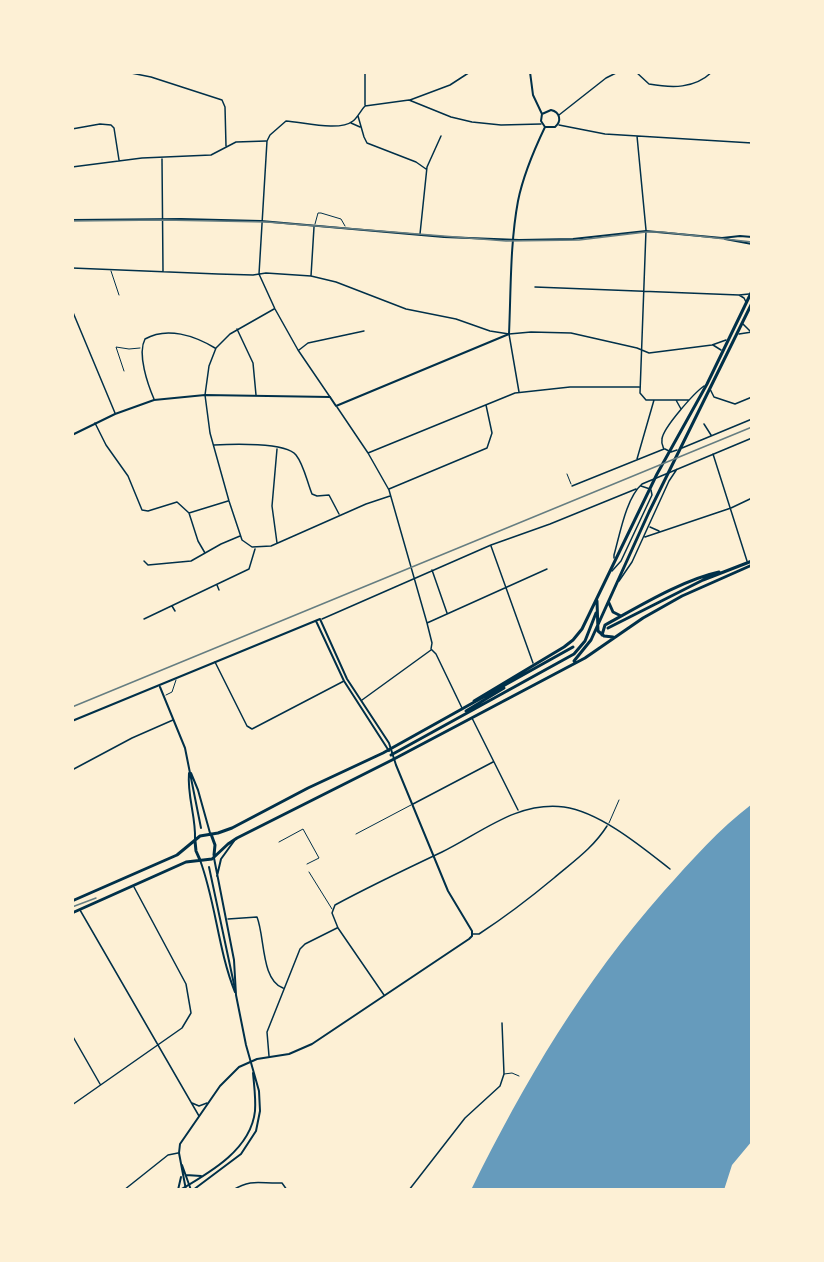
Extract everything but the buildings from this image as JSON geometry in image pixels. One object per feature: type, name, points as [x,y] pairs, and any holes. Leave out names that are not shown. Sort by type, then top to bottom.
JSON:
[{"type":"main road","points":[[573,663],[586,648],[597,627],[685,437],[724,360],[752,291]]},
{"type":"main road","points":[[473,702],[573,640],[597,598],[674,442],[752,303]]},
{"type":"main road","points":[[724,360],[726,346]]},
{"type":"main road","points":[[608,628],[676,593],[750,563]]},
{"type":"main road","points":[[72,913],[181,864],[209,860],[237,838],[394,759],[585,658],[682,596],[750,563]]},
{"type":"main road","points":[[602,635],[604,626],[621,616],[704,576],[726,571]]},
{"type":"main road","points":[[597,598],[597,627],[602,635],[615,638]]},
{"type":"main road","points":[[608,601],[613,612],[621,616]]},
{"type":"main road","points":[[464,714],[574,654],[585,640],[596,613]]},
{"type":"main road","points":[[392,754],[464,714],[508,685],[573,648]]},
{"type":"main road","points":[[72,901],[177,855],[202,835],[232,828],[390,749],[508,685]]},
{"type":"main road","points":[[470,712],[472,717]]},
{"type":"main road","points":[[211,834],[215,845],[214,857]]},
{"type":"main road","points":[[195,840],[195,849],[200,860]]},
{"type":"street","points":[[126,72],[151,77],[222,100],[225,107],[227,147]]},
{"type":"street","points":[[350,123],[365,106],[365,72]]},
{"type":"street","points":[[365,106],[409,100],[450,85],[470,72]]},
{"type":"street","points":[[530,72],[533,95],[542,114],[542,124],[552,128],[558,124],[559,115],[606,78],[618,72]]},
{"type":"street","points":[[636,72],[649,84],[685,86],[702,81],[712,72]]},
{"type":"street","points":[[409,100],[451,117],[472,122],[501,125],[542,124]]},
{"type":"street","points":[[542,114],[551,110],[559,115]]},
{"type":"street","points":[[358,115],[367,143],[416,162],[427,170]]},
{"type":"street","points":[[357,704],[431,649],[432,643],[388,490],[368,453],[298,350],[259,274],[267,141],[270,135],[286,121],[328,125],[350,123],[361,127]]},
{"type":"street","points":[[72,129],[100,124],[111,125],[114,128],[119,161]]},
{"type":"street","points":[[558,124],[567,128],[605,134],[752,143]]},
{"type":"street","points":[[519,392],[509,334],[514,240],[521,189],[545,127]]},
{"type":"street","points":[[420,235],[427,170],[441,136]]},
{"type":"street","points":[[638,136],[646,231],[639,387],[644,399],[689,400]]},
{"type":"street","points":[[72,167],[119,161],[211,155],[239,142],[267,141]]},
{"type":"street","points":[[162,158],[164,272]]},
{"type":"street","points":[[72,220],[261,221],[420,235],[514,240],[573,239],[646,231],[723,238],[752,244]]},
{"type":"street","points":[[311,276],[315,226]]},
{"type":"street","points":[[723,238],[752,237]]},
{"type":"street","points":[[72,267],[311,276],[336,282],[406,309],[454,318],[490,331],[509,334],[571,333],[638,348],[641,351],[659,352],[712,345],[751,332]]},
{"type":"street","points":[[534,287],[739,295],[749,294],[752,291]]},
{"type":"street","points":[[739,295],[744,298],[746,304]]},
{"type":"street","points":[[275,309],[237,329],[216,348],[209,366],[205,395],[213,445],[241,536],[247,545],[255,548],[266,547],[390,496]]},
{"type":"street","points":[[72,310],[115,414]]},
{"type":"street","points":[[742,322],[751,332]]},
{"type":"street","points":[[237,329],[247,346],[253,363],[256,396]]},
{"type":"street","points":[[298,350],[308,343],[364,331]]},
{"type":"street","points":[[154,399],[146,375],[142,348],[148,338],[172,334],[197,338],[216,348]]},
{"type":"street","points":[[336,406],[509,334]]},
{"type":"street","points":[[722,342],[726,346]]},
{"type":"street","points":[[712,345],[720,347],[722,353]]},
{"type":"street","points":[[664,449],[663,435],[689,400],[707,384]]},
{"type":"street","points":[[368,453],[519,392],[570,387],[639,387]]},
{"type":"street","points":[[710,388],[712,394],[735,404],[752,397]]},
{"type":"street","points":[[72,435],[115,414],[154,399],[205,395],[330,397]]},
{"type":"street","points":[[675,399],[681,410]]},
{"type":"street","points":[[636,460],[654,400]]},
{"type":"street","points":[[388,490],[487,448],[491,442],[492,433],[486,405]]},
{"type":"street","points":[[572,486],[664,449],[675,451],[752,419]]},
{"type":"street","points":[[95,423],[106,445],[128,477],[141,511],[180,502],[189,513],[205,554]]},
{"type":"street","points":[[704,424],[712,436]]},
{"type":"street","points":[[72,721],[381,594],[412,578],[491,545],[624,494],[648,480],[752,438]]},
{"type":"street","points":[[213,445],[289,449],[295,453],[312,494],[329,495],[340,515]]},
{"type":"street","points":[[277,447],[272,506],[277,543]]},
{"type":"street","points":[[712,454],[750,563]]},
{"type":"street","points":[[669,481],[678,468]]},
{"type":"street","points":[[615,586],[629,567],[668,487],[669,476],[665,473]]},
{"type":"street","points":[[609,574],[621,561],[652,495],[648,480]]},
{"type":"street","points":[[640,486],[651,489]]},
{"type":"street","points":[[615,560],[614,555],[636,489]]},
{"type":"street","points":[[624,494],[631,499]]},
{"type":"street","points":[[644,537],[731,508],[752,498]]},
{"type":"street","points":[[189,513],[229,501]]},
{"type":"street","points":[[649,526],[660,531]]},
{"type":"street","points":[[144,561],[148,565],[186,562],[241,536]]},
{"type":"street","points":[[491,545],[534,664]]},
{"type":"street","points":[[144,619],[249,569],[255,548]]},
{"type":"street","points":[[427,623],[547,569]]},
{"type":"street","points":[[432,570],[448,614]]},
{"type":"street","points":[[216,584],[219,590]]},
{"type":"street","points":[[172,605],[175,611]]},
{"type":"street","points":[[320,619],[357,704],[390,749]]},
{"type":"street","points":[[316,621],[346,680],[390,749],[448,891],[472,934]]},
{"type":"street","points":[[431,649],[436,654],[462,708]]},
{"type":"street","points":[[215,662],[247,726],[252,729],[346,680]]},
{"type":"street","points":[[160,686],[184,744],[201,828]]},
{"type":"street","points":[[472,717],[519,811]]},
{"type":"street","points":[[72,770],[132,738],[174,720]]},
{"type":"street","points":[[413,804],[494,762]]},
{"type":"street","points":[[190,771],[211,834]]},
{"type":"street","points":[[190,771],[189,791],[195,824],[195,840]]},
{"type":"street","points":[[385,996],[338,928],[332,915],[332,909],[335,905],[519,811],[562,807],[586,814],[643,848],[670,869]]},
{"type":"street","points":[[209,867],[236,995],[253,1070],[258,1085],[261,1102],[256,1131],[241,1154],[192,1190],[178,1153],[181,1140],[228,1076],[242,1065],[257,1059],[302,1050],[466,941],[472,934],[479,934],[513,911],[577,860],[599,838],[607,825]]},
{"type":"street","points":[[217,879],[221,859],[237,838]]},
{"type":"street","points":[[214,857],[234,960],[236,995]]},
{"type":"street","points":[[200,860],[227,972],[236,995]]},
{"type":"street","points":[[72,1105],[185,1024],[190,1013],[191,1006],[186,984],[134,886]]},
{"type":"street","points":[[80,909],[199,1116]]},
{"type":"street","points":[[225,919],[257,917],[269,974],[273,983],[284,988]]},
{"type":"street","points":[[269,1056],[267,1032],[302,946],[338,928]]},
{"type":"street","points":[[409,1190],[465,1118],[500,1086],[504,1074],[502,1023]]},
{"type":"street","points":[[72,1035],[100,1085]]},
{"type":"street","points":[[186,1189],[189,1184],[242,1144],[255,1110],[253,1070]]},
{"type":"street","points":[[191,1103],[199,1106],[208,1103]]},
{"type":"street","points":[[124,1190],[168,1155],[178,1153]]},
{"type":"street","points":[[180,1159],[186,1189]]},
{"type":"street","points":[[182,1171],[179,1190],[186,1189]]},
{"type":"street","points":[[186,1174],[201,1176]]},
{"type":"street","points":[[233,1190],[253,1182],[282,1183],[287,1190]]},
{"type":"street","points":[[199,1185],[199,1190]]},
{"type":"lane","points":[[315,226],[318,213],[321,213],[342,219],[345,228]]},
{"type":"lane","points":[[111,270],[119,295]]},
{"type":"lane","points":[[124,371],[116,347],[142,348]]},
{"type":"lane","points":[[567,474],[572,486]]},
{"type":"lane","points":[[164,696],[172,692],[175,679]]},
{"type":"lane","points":[[607,825],[619,800]]},
{"type":"lane","points":[[356,834],[413,804]]},
{"type":"lane","points":[[279,842],[303,829],[319,858],[307,864]]},
{"type":"lane","points":[[309,872],[332,909]]},
{"type":"lane","points":[[504,1074],[512,1073],[519,1076]]},
{"type":"water","points":[[752,804],[752,1141],[732,1165],[724,1190],[471,1190],[535,1071],[581,997],[607,961],[634,926],[685,868],[717,834]]},
{"type":"tram line","points":[[72,221],[267,222],[506,241],[579,240],[662,232],[752,242]]},
{"type":"tram line","points":[[72,907],[96,898]]},
{"type":"railway","points":[[72,707],[752,427]]}]
